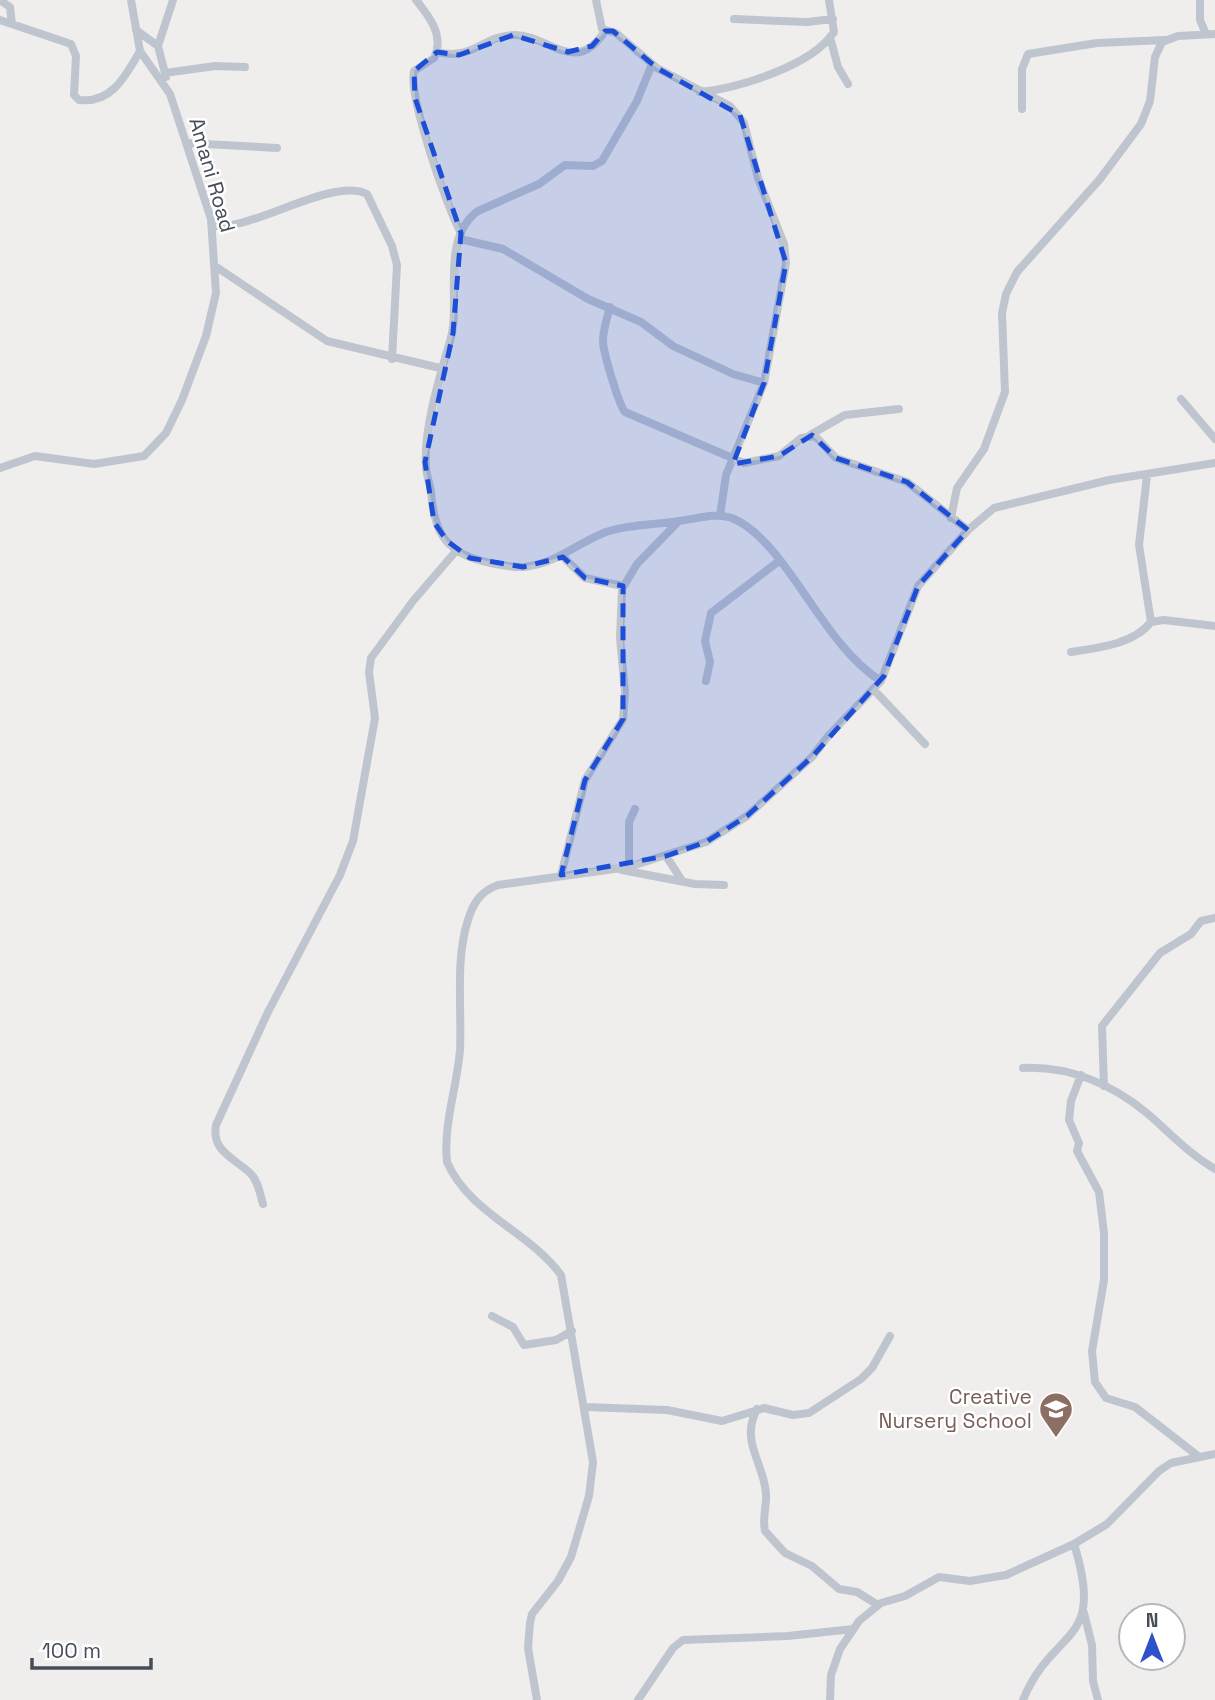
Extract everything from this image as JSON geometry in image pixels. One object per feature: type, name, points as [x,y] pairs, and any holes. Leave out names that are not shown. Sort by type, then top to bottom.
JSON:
[{"type":"street","points":[[0,0],[10,7],[12,24]]},
{"type":"street","name":"Amani Road","points":[[0,468],[43,456],[83,464],[104,464],[144,456],[166,433],[204,344],[215,300],[212,225],[170,94],[140,51],[131,0]]},
{"type":"street","points":[[170,94],[158,46],[173,0]]},
{"type":"street","points":[[416,0],[436,30],[437,52],[430,62],[416,68],[414,84],[448,205],[460,236]]},
{"type":"street","points":[[596,0],[600,24],[605,31],[616,33],[652,64],[699,92],[730,106],[740,115],[758,178],[784,244],[785,273],[764,383],[741,434],[724,482],[720,516]]},
{"type":"street","points":[[699,92],[756,80],[805,56],[834,32],[829,0]]},
{"type":"street","points":[[1023,109],[1022,69],[1028,54],[1097,43],[1165,40],[1210,34],[1200,20],[1200,0]]},
{"type":"street","points":[[734,19],[807,22],[834,19]]},
{"type":"street","points":[[0,20],[71,44],[76,56],[74,94],[83,101],[97,99],[113,91],[140,51]]},
{"type":"street","points":[[136,30],[158,46]]},
{"type":"street","points":[[437,52],[460,55],[513,35],[568,52],[592,46],[605,31]]},
{"type":"street","points":[[830,37],[838,67],[848,84]]},
{"type":"street","points":[[951,518],[957,488],[984,449],[1004,392],[1002,313],[1006,294],[1017,272],[1100,179],[1141,124],[1150,101],[1155,57],[1165,40]]},
{"type":"street","points":[[652,64],[637,101],[602,162],[593,166],[565,165],[539,184],[470,216],[460,236],[454,275],[453,333],[431,418],[425,462],[434,522],[456,551],[494,564],[523,567],[564,557],[593,538],[621,527],[720,516],[748,527],[779,561],[844,648],[881,681]]},
{"type":"street","points":[[165,73],[202,67],[245,67]]},
{"type":"street","points":[[186,143],[277,148]]},
{"type":"street","points":[[212,225],[226,227],[300,202],[345,191],[367,194],[392,246],[397,265],[392,359]]},
{"type":"street","points":[[460,236],[503,249],[588,299],[640,322],[680,349],[733,374],[764,383]]},
{"type":"street","points":[[215,266],[327,341],[392,359],[444,369]]},
{"type":"street","points":[[610,307],[603,336],[604,350],[622,409],[744,463],[773,458],[845,415],[899,409]]},
{"type":"street","points":[[1181,399],[1215,439]]},
{"type":"street","points":[[810,435],[839,460],[900,478],[968,530]]},
{"type":"street","points":[[537,1700],[528,1647],[530,1623],[539,1603],[565,1571],[581,1528],[593,1462],[561,1275],[543,1255],[468,1192],[450,1169],[446,1154],[460,1049],[466,934],[475,903],[488,889],[498,885],[629,867],[666,856],[706,842],[747,817],[812,757],[881,681],[918,586],[968,530],[994,509],[1109,480],[1215,463]]},
{"type":"street","points":[[1147,475],[1139,545],[1151,622]]},
{"type":"street","points":[[561,875],[585,780],[623,719],[625,692],[620,638],[623,586],[637,564],[680,522]]},
{"type":"street","points":[[263,1204],[251,1174],[226,1155],[217,1143],[216,1125],[268,1012],[340,875],[353,841],[375,718],[369,673],[371,658],[413,601],[456,551]]},
{"type":"street","points":[[564,557],[585,578],[623,586]]},
{"type":"street","points":[[706,681],[710,662],[705,641],[712,613],[779,561]]},
{"type":"street","points":[[1072,652],[1132,637],[1142,633],[1151,622],[1164,620],[1215,626]]},
{"type":"street","points":[[873,689],[925,744]]},
{"type":"street","points":[[629,867],[629,822],[635,809]]},
{"type":"street","points":[[666,856],[681,879]]},
{"type":"street","points":[[615,869],[704,885],[724,885]]},
{"type":"street","points":[[1104,1086],[1100,1035],[1102,1026],[1160,953],[1191,934],[1201,921],[1215,918]]},
{"type":"street","points":[[1023,1068],[1059,1069],[1081,1075],[1104,1086],[1147,1114],[1196,1158],[1215,1170]]},
{"type":"street","points":[[1081,1075],[1071,1101],[1070,1127],[1079,1143],[1077,1152],[1097,1187],[1104,1233],[1104,1280],[1093,1351],[1095,1382],[1106,1398],[1135,1407],[1198,1456]]},
{"type":"street","points":[[492,1316],[513,1327],[524,1345],[556,1340],[572,1331]]},
{"type":"street","points":[[585,1407],[667,1410],[722,1421],[757,1409],[772,1408],[793,1415],[816,1410],[872,1368],[890,1336]]},
{"type":"street","points":[[757,1409],[751,1425],[750,1442],[764,1482],[763,1523],[768,1537],[785,1553],[812,1566],[839,1589],[857,1592],[878,1605]]},
{"type":"street","points":[[831,1700],[833,1668],[853,1629],[878,1605],[916,1591],[939,1577],[970,1581],[1006,1575],[1074,1544],[1124,1510],[1159,1471],[1198,1456],[1215,1454]]},
{"type":"street","points":[[1074,1544],[1086,1590],[1084,1613],[1092,1645],[1093,1681],[1098,1700]]},
{"type":"street","points":[[1023,1700],[1038,1670],[1071,1636],[1084,1613]]},
{"type":"street","points":[[638,1700],[673,1648],[683,1640],[788,1636],[853,1629]]},
{"type":"highlighted area","points":[[605,31],[613,31],[657,68],[740,115],[786,263],[764,383],[733,464],[779,456],[812,435],[836,458],[907,482],[968,530],[918,586],[884,676],[812,757],[747,816],[706,842],[666,856],[561,875],[585,780],[623,719],[623,586],[585,578],[563,557],[523,567],[470,558],[447,541],[434,522],[425,462],[453,333],[461,233],[415,98],[414,71],[437,52],[459,55],[513,35],[568,52],[592,46]]},
{"type":"place","name":"Creative Nursery School","points":[[1056,1439]]}]
